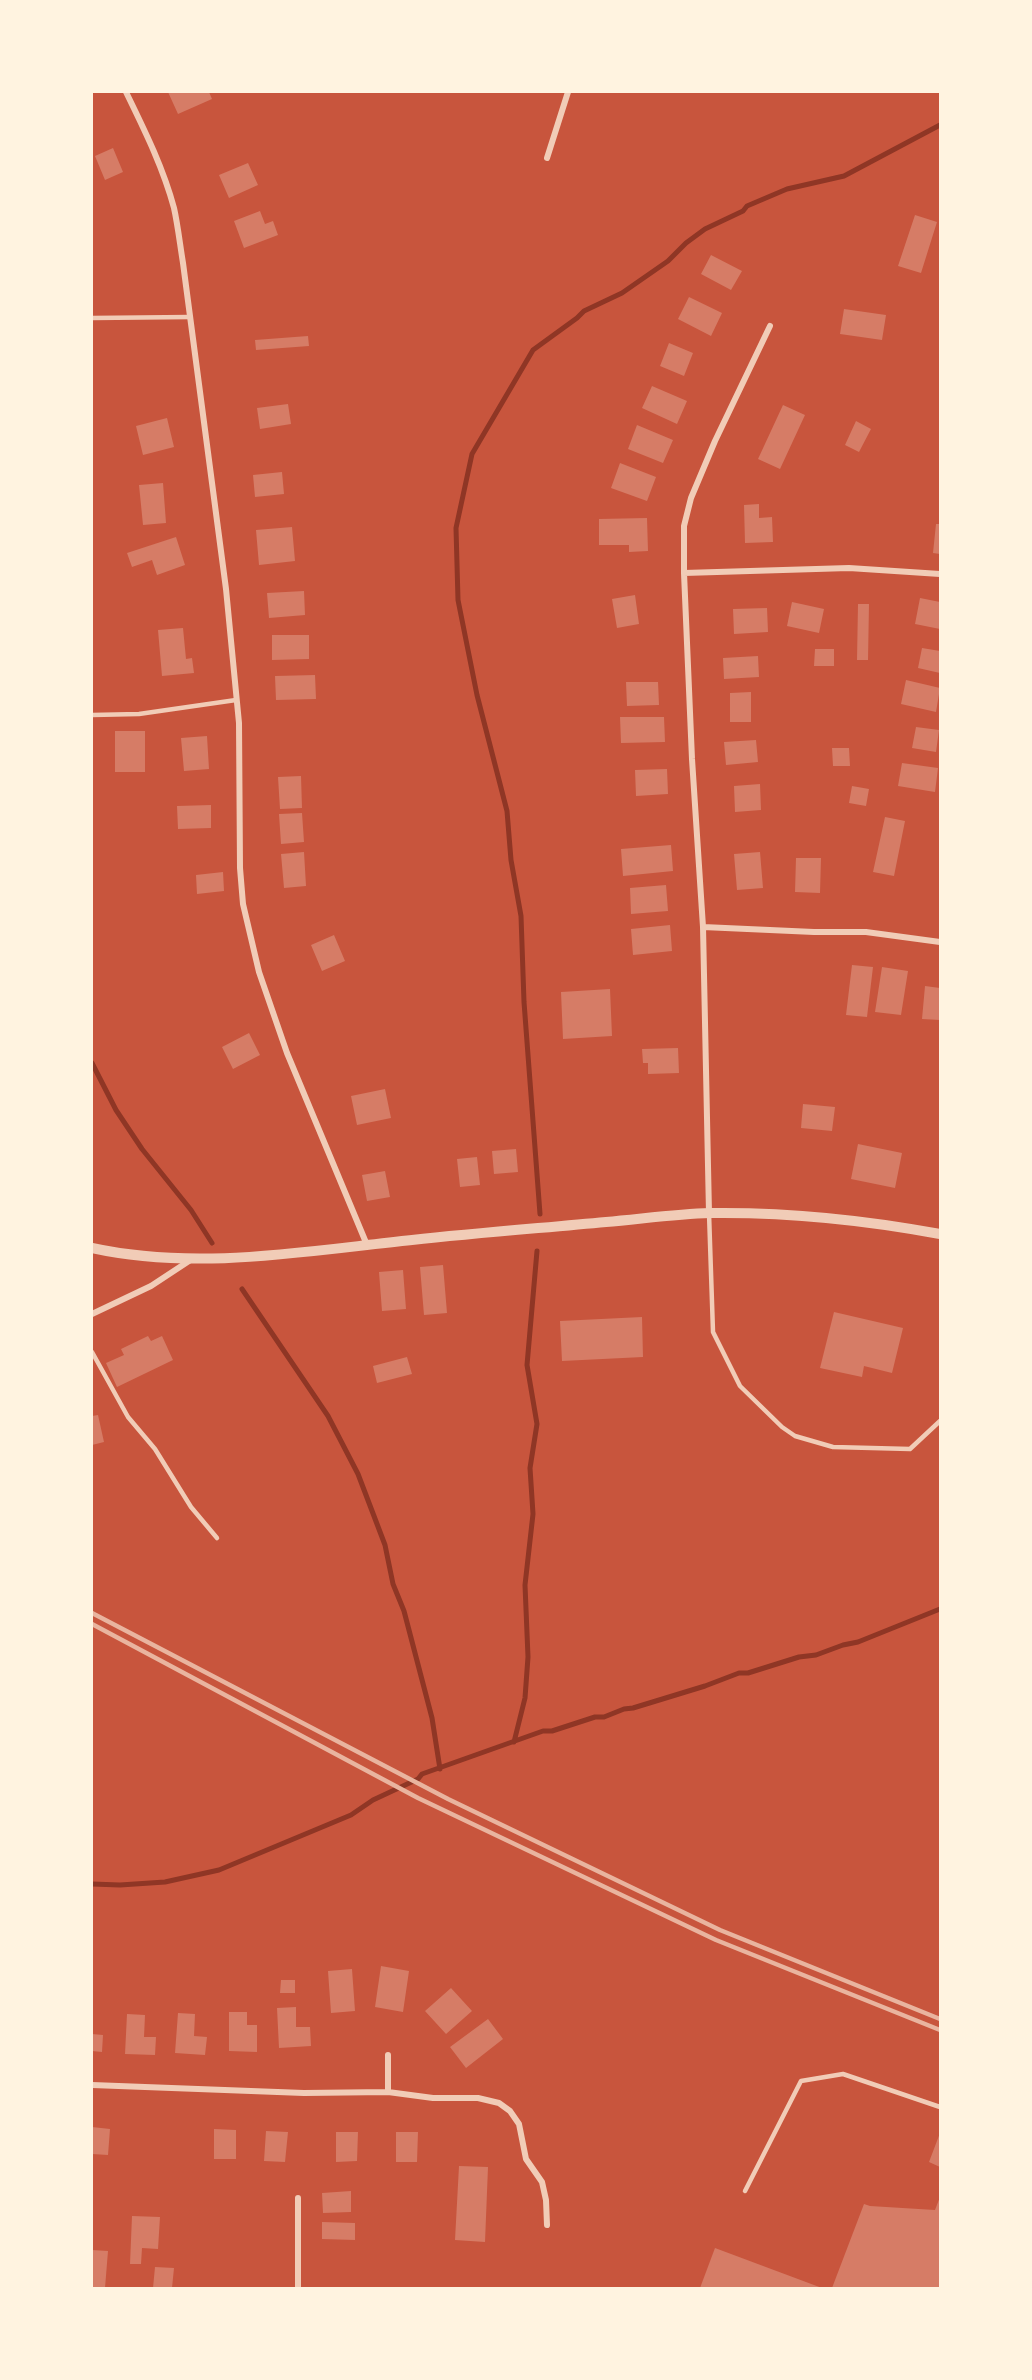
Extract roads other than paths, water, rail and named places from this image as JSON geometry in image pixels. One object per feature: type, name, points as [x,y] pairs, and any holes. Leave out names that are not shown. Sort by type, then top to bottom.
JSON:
[{"type":"street","points":[[126,92],[145,131],[174,210],[190,317],[226,589],[238,723],[240,868],[243,904],[259,972],[287,1053],[366,1245]]},
{"type":"street","points":[[547,159],[568,92]]},
{"type":"street","points":[[709,1213],[703,927],[684,573],[684,526],[691,498],[715,441],[770,326]]},
{"type":"street","points":[[684,573],[849,568],[940,574]]},
{"type":"street","points":[[703,927],[866,932],[940,942]]},
{"type":"street","points":[[92,1248],[151,1257],[193,1259],[279,1255],[709,1213],[801,1216],[878,1222],[940,1234]]},
{"type":"street","points":[[92,1314],[151,1286],[193,1259]]},
{"type":"street","points":[[388,2055],[388,2091]]},
{"type":"street","points":[[92,2085],[304,2093],[388,2091],[434,2098],[478,2098],[499,2103],[510,2111],[519,2124],[526,2158],[542,2182],[546,2199],[547,2225]]},
{"type":"street","points":[[298,2198],[298,2289]]},
{"type":"lane","points":[[92,318],[190,317]]},
{"type":"lane","points":[[92,714],[139,714],[236,700]]},
{"type":"lane","points":[[709,1213],[713,1332],[740,1386],[782,1427],[795,1436],[833,1448],[910,1449],[940,1421]]},
{"type":"lane","points":[[92,1352],[128,1417],[155,1449],[191,1506],[217,1538]]},
{"type":"lane","points":[[745,2191],[801,2081],[843,2074],[940,2107]]},
{"type":"waterway","points":[[540,1214],[524,1002],[521,916],[511,860],[507,811],[477,695],[458,600],[456,528],[472,454],[533,350],[584,311],[622,293],[668,261],[686,243],[705,229],[743,211],[747,206],[787,189],[844,176],[940,125]]},
{"type":"waterway","points":[[92,1063],[116,1110],[142,1149],[191,1210],[212,1243]]},
{"type":"waterway","points":[[514,1742],[525,1698],[528,1657],[525,1585],[533,1514],[530,1468],[537,1424],[527,1365],[537,1251]]},
{"type":"waterway","points":[[242,1289],[328,1416],[358,1474],[385,1545],[393,1584],[404,1611],[432,1718],[440,1769]]},
{"type":"waterway","points":[[92,1884],[165,1882],[219,1870],[351,1815],[373,1800],[418,1779],[422,1774],[543,1731],[552,1731],[595,1717],[604,1717],[705,1686],[739,1673],[748,1673],[858,1642],[940,1609]]},
{"type":"railway","points":[[92,1613],[448,1799],[720,1930],[940,2019]]},
{"type":"railway","points":[[92,1624],[418,1798],[716,1940],[940,2030]]}]
